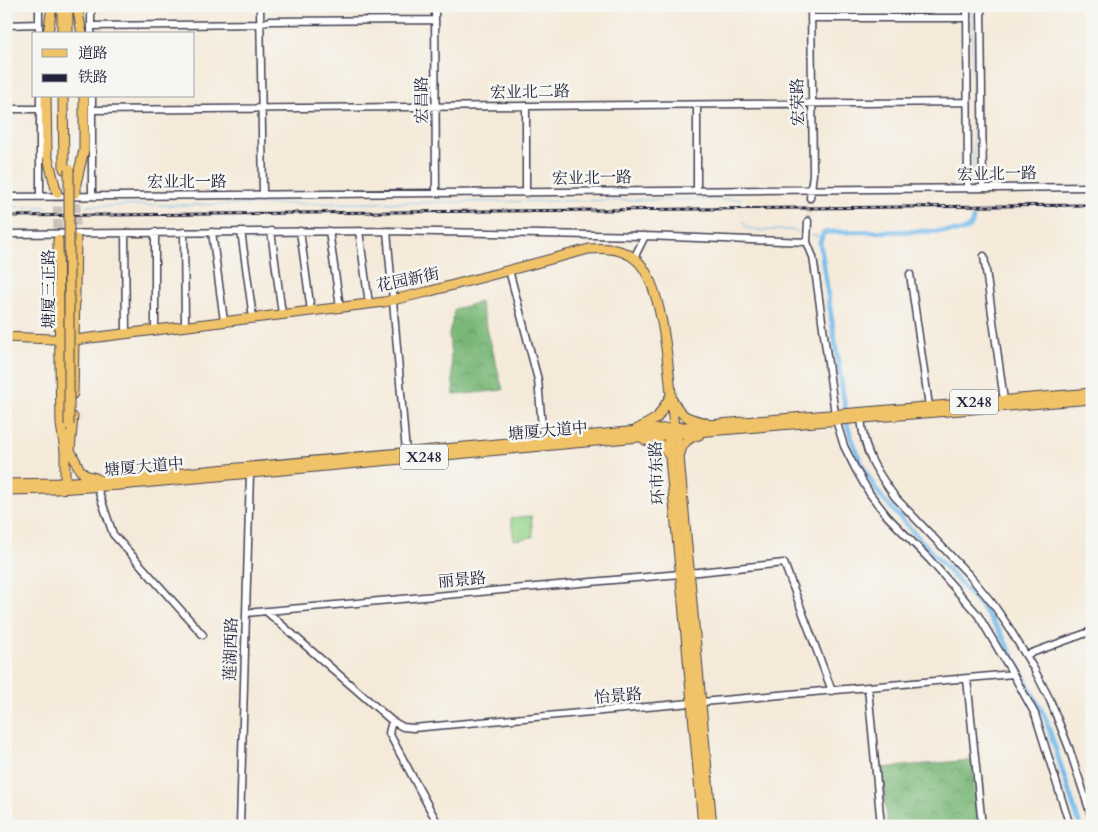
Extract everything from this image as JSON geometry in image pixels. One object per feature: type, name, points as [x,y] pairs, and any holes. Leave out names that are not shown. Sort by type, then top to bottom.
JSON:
[{"type":"main road","points":[[48,32],[52,6]]},
{"type":"main road","points":[[62,6],[62,32]]},
{"type":"main road","points":[[68,6],[68,32]]},
{"type":"main road","points":[[77,6],[82,32]]},
{"type":"main road","points":[[46,98],[47,154],[57,193]]},
{"type":"main road","name":"塘厦三正路","points":[[63,98],[66,168]]},
{"type":"main road","name":"塘厦三正路","points":[[68,98],[66,168],[66,453],[68,482]]},
{"type":"main road","points":[[76,193],[76,183],[84,150],[84,98]]},
{"type":"main road","points":[[42,483],[50,481],[63,466],[73,425],[76,239]]},
{"type":"main road","points":[[58,240],[61,424],[66,453],[85,475],[105,480]]},
{"type":"main road","name":"花园新街","points":[[6,338],[74,340],[369,304],[427,292],[603,248],[617,250],[634,258]]},
{"type":"main road","points":[[634,258],[642,266],[652,286],[663,322],[673,432]]},
{"type":"main road","name":"塘厦大道中","points":[[858,416],[929,406],[1092,393]]},
{"type":"main road","points":[[671,396],[682,415],[712,428]]},
{"type":"main road","points":[[632,435],[658,418],[671,396]]},
{"type":"main road","name":"塘厦大道中","points":[[6,484],[105,480],[542,440],[673,432],[838,417],[1092,399]]},
{"type":"main road","points":[[679,459],[681,448],[687,440],[712,428]]},
{"type":"main road","name":"环市东路","points":[[673,432],[670,456],[685,573]]},
{"type":"main road","name":"环市东路","points":[[673,432],[679,459],[703,826]]},
{"type":"main road","points":[[632,435],[659,443],[670,456]]},
{"type":"main road","name":"塘厦大道中","points":[[6,490],[98,487],[632,435]]},
{"type":"main road","name":"环市东路","points":[[696,703],[712,826]]},
{"type":"street","points":[[39,6],[39,32]]},
{"type":"street","points":[[91,6],[91,32]]},
{"type":"street","points":[[260,6],[263,195]]},
{"type":"street","name":"宏昌路","points":[[435,6],[436,193]]},
{"type":"street","name":"宏荣路","points":[[810,198],[813,174],[811,6]]},
{"type":"street","points":[[967,6],[968,188]]},
{"type":"street","points":[[981,6],[983,188]]},
{"type":"street","points":[[811,18],[967,18]]},
{"type":"street","points":[[91,26],[260,24],[270,21],[435,20]]},
{"type":"street","points":[[6,25],[39,24]]},
{"type":"street","points":[[40,98],[40,197]]},
{"type":"street","points":[[92,98],[92,196]]},
{"type":"street","name":"宏业北二路","points":[[92,110],[967,102]]},
{"type":"street","points":[[697,105],[698,191]]},
{"type":"street","points":[[526,106],[526,193]]},
{"type":"street","points":[[6,109],[40,109]]},
{"type":"street","name":"宏业北一路","points":[[6,197],[1092,187]]},
{"type":"street","points":[[808,221],[807,242],[813,257],[844,446],[870,494],[886,516],[930,560],[978,615],[1034,714],[1070,826]]},
{"type":"street","points":[[270,231],[282,314]]},
{"type":"street","points":[[300,231],[311,311]]},
{"type":"street","points":[[329,231],[340,307]]},
{"type":"street","points":[[359,231],[369,304]]},
{"type":"street","points":[[6,234],[387,231],[645,236],[807,242]]},
{"type":"street","points":[[387,231],[406,452]]},
{"type":"street","points":[[155,232],[155,330]]},
{"type":"street","points":[[184,232],[185,326]]},
{"type":"street","points":[[212,232],[224,321]]},
{"type":"street","points":[[241,232],[253,318]]},
{"type":"street","points":[[125,233],[126,334]]},
{"type":"street","points":[[634,258],[645,236]]},
{"type":"street","points":[[984,256],[1004,400]]},
{"type":"street","points":[[509,270],[538,380],[542,440]]},
{"type":"street","points":[[910,274],[929,406]]},
{"type":"street","points":[[858,416],[867,452],[895,497],[993,604],[1026,655],[1045,689],[1060,723],[1092,818]]},
{"type":"street","name":"莲湖西路","points":[[240,826],[250,473]]},
{"type":"street","points":[[98,487],[113,534],[204,636]]},
{"type":"street","name":"丽景路","points":[[246,614],[784,563],[832,691]]},
{"type":"street","name":"怡景路","points":[[267,612],[392,721],[403,727],[413,728],[1013,674]]},
{"type":"street","points":[[1026,655],[1092,631]]},
{"type":"street","points":[[967,679],[982,826]]},
{"type":"street","points":[[868,688],[881,826]]},
{"type":"street","points":[[392,721],[389,733],[439,826]]},
{"type":"green space","points":[[480,302],[503,390],[454,395],[449,335],[455,309]]},
{"type":"green space","points":[[531,516],[533,537],[514,540],[511,518]]},
{"type":"green space","points":[[972,760],[978,826],[887,826],[882,768]]},
{"type":"waterway","points":[[972,6],[974,180]]},
{"type":"waterway","points":[[87,206],[741,199]]},
{"type":"waterway","points":[[6,207],[48,207]]},
{"type":"waterway","points":[[973,219],[970,227],[963,231],[827,232],[823,234],[820,242],[848,427],[862,464],[871,482],[883,499],[981,606],[1000,632],[1046,719],[1080,826]]},
{"type":"waterway","points":[[743,221],[747,228],[756,230],[793,230],[798,232]]},
{"type":"waterway","points":[[812,235],[821,237]]},
{"type":"tunnel","points":[[57,193],[58,240]]},
{"type":"tunnel","points":[[76,193],[76,239]]},
{"type":"tunnel","points":[[808,221],[810,198]]},
{"type":"railway","points":[[6,216],[1092,205]]}]
